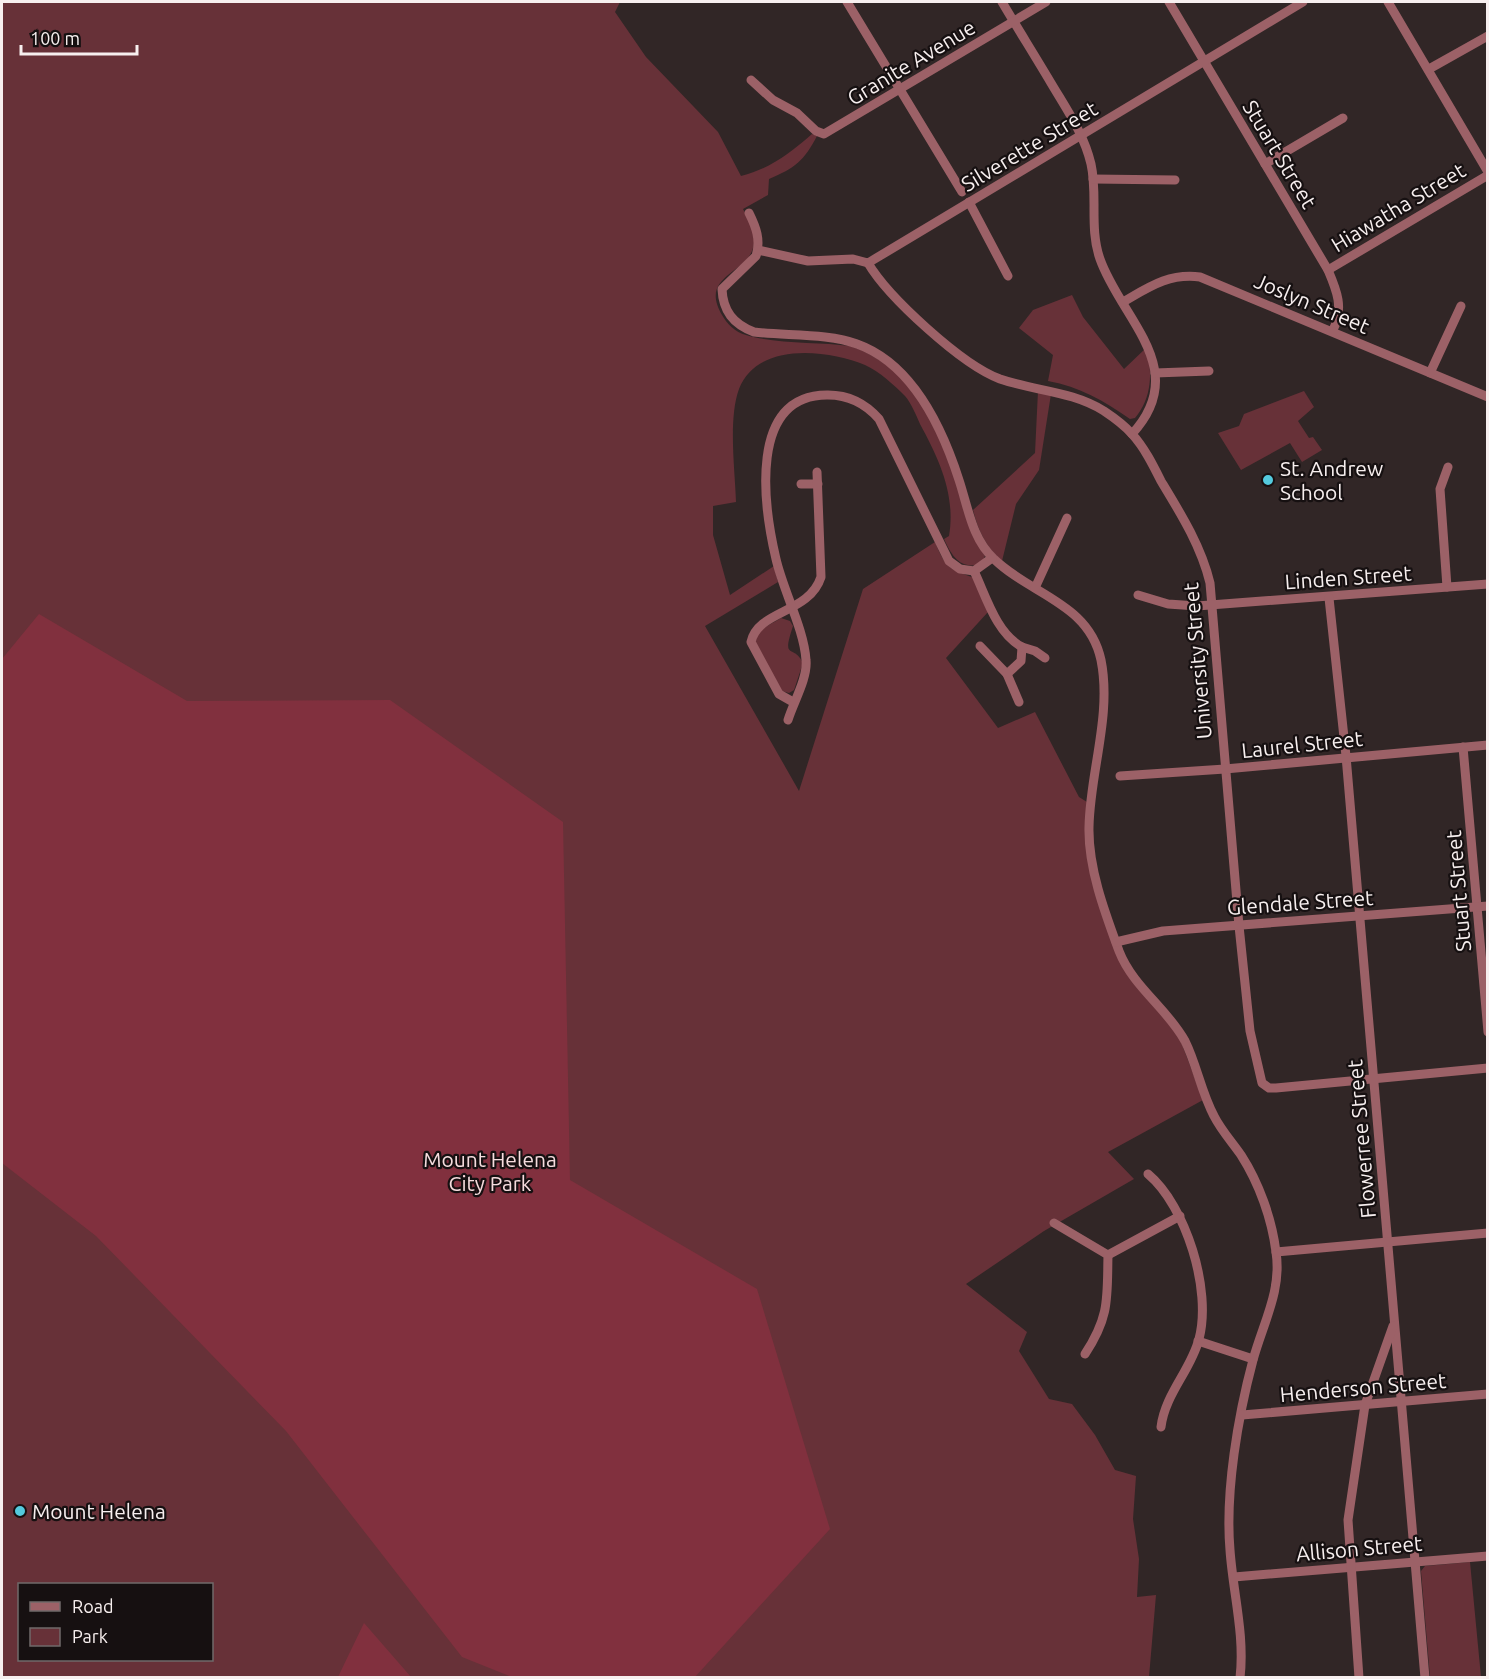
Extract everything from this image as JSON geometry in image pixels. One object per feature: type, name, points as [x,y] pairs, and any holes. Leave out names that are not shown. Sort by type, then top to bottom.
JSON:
[{"type":"street","points":[[847,2],[962,192]]},
{"type":"street","points":[[1002,2],[1083,136],[1093,179],[1097,249],[1106,273],[1150,349],[1155,373],[1151,405],[1132,434]]},
{"type":"street","name":"Granite Avenue","points":[[751,80],[773,100],[797,113],[816,131],[824,134],[1046,2]]},
{"type":"street","name":"Stuart Street","points":[[1168,2],[1328,270],[1339,297],[1337,322],[1333,330]]},
{"type":"street","name":"Silverette Street","points":[[868,263],[1303,2]]},
{"type":"street","points":[[1388,2],[1488,174]]},
{"type":"street","points":[[1429,69],[1488,36]]},
{"type":"street","points":[[1265,164],[1342,118]]},
{"type":"street","name":"Hiawatha Street","points":[[1328,270],[1488,174]]},
{"type":"street","points":[[1093,179],[1175,180]]},
{"type":"street","points":[[969,202],[1008,276]]},
{"type":"street","points":[[749,213],[758,231],[758,250],[756,256],[722,289],[722,300],[727,312],[739,326],[754,332],[855,342],[898,370],[931,413],[948,445],[978,538],[992,558],[1076,614],[1093,637],[1101,658],[1103,697],[1089,828],[1090,853],[1116,942],[1124,962],[1138,984],[1184,1040],[1215,1119],[1257,1181],[1276,1252],[1279,1275],[1271,1307],[1253,1359],[1242,1415],[1229,1519],[1230,1551],[1241,1643],[1240,1677]]},
{"type":"street","points":[[758,250],[808,261],[853,259],[868,263]]},
{"type":"street","name":"University Street","points":[[868,263],[879,282],[892,296],[969,363],[1001,379],[1057,392],[1088,403],[1105,412],[1132,434],[1200,550],[1210,583],[1239,926],[1250,1031],[1262,1083],[1269,1088],[1276,1088],[1373,1079]]},
{"type":"street","name":"Joslyn Street","points":[[1123,302],[1158,281],[1179,275],[1200,277],[1333,330],[1488,397]]},
{"type":"street","points":[[1430,373],[1461,306]]},
{"type":"street","points":[[1155,373],[1209,371]]},
{"type":"street","points":[[788,720],[807,661],[776,559],[766,473],[771,433],[782,416],[793,405],[810,396],[843,396],[852,398],[873,413],[885,432],[949,561],[960,569],[974,571],[992,558]]},
{"type":"street","points":[[1447,588],[1440,489],[1448,467]]},
{"type":"street","points":[[793,702],[779,694],[751,642],[757,629],[790,608],[803,603],[817,590],[821,577],[818,472]]},
{"type":"street","points":[[801,484],[818,483]]},
{"type":"street","points":[[1035,588],[1066,518]]},
{"type":"street","points":[[974,571],[1007,637],[1045,658]]},
{"type":"street","name":"Linden Street","points":[[1138,595],[1168,604],[1211,605],[1329,598],[1488,584]]},
{"type":"street","name":"Flowerree Street","points":[[1329,598],[1346,756],[1425,1677]]},
{"type":"street","points":[[980,646],[1006,674],[1019,702]]},
{"type":"street","points":[[1006,674],[1021,661],[1022,646]]},
{"type":"street","name":"Laurel Street","points":[[1120,776],[1225,769],[1346,756],[1488,745]]},
{"type":"street","name":"Stuart Street","points":[[1463,747],[1488,1032]]},
{"type":"street","name":"Glendale Street","points":[[1116,942],[1163,931],[1488,906]]},
{"type":"street","points":[[1373,1079],[1488,1068]]},
{"type":"street","points":[[1148,1174],[1168,1195],[1180,1216],[1196,1259],[1200,1284],[1198,1341],[1168,1399],[1161,1427]]},
{"type":"street","points":[[1108,1255],[1180,1216]]},
{"type":"street","points":[[1054,1223],[1108,1255]]},
{"type":"street","points":[[1276,1252],[1488,1233]]},
{"type":"street","points":[[1085,1354],[1098,1334],[1106,1313],[1108,1255]]},
{"type":"street","points":[[1359,1677],[1348,1520],[1365,1405],[1394,1321]]},
{"type":"street","points":[[1198,1341],[1253,1359]]},
{"type":"street","name":"Henderson Street","points":[[1242,1415],[1488,1394]]},
{"type":"street","name":"Allison Street","points":[[1234,1577],[1488,1556]]},
{"type":"green space","name":"Mount Helena City Park","points":[[2,2],[620,2],[615,12],[646,57],[718,132],[741,176],[779,160],[812,134],[817,136],[808,152],[798,163],[769,179],[768,195],[743,209],[753,233],[753,248],[749,257],[720,284],[716,292],[716,302],[726,322],[742,334],[770,340],[850,346],[870,354],[903,380],[928,413],[938,432],[953,470],[969,524],[985,556],[981,564],[967,565],[954,556],[947,545],[944,539],[949,536],[951,521],[944,478],[934,451],[913,409],[901,392],[876,371],[850,360],[814,353],[777,356],[762,363],[748,374],[739,389],[733,430],[736,502],[713,506],[713,535],[730,595],[774,566],[778,582],[705,626],[799,791],[863,589],[935,542],[949,567],[975,578],[988,612],[946,658],[998,728],[1035,712],[1079,797],[1087,802],[1085,827],[1116,950],[1180,1039],[1203,1100],[1108,1152],[1134,1179],[1044,1231],[966,1284],[1027,1332],[1019,1351],[1049,1399],[1072,1404],[1095,1435],[1115,1470],[1136,1476],[1133,1519],[1139,1559],[1137,1597],[1156,1595],[1149,1677],[2,1678]]},
{"type":"green space","points":[[1072,295],[1083,317],[1124,369],[1146,348],[1150,366],[1150,384],[1145,402],[1135,418],[1130,419],[1101,400],[1081,391],[1048,381],[1053,355],[1019,328],[1033,310]]},
{"type":"green space","points":[[1038,391],[1051,394],[1039,470],[1016,504],[1002,561],[983,538],[973,510],[1035,453]]},
{"type":"green space","points":[[1304,391],[1314,407],[1298,421],[1309,438],[1313,437],[1322,450],[1302,462],[1290,443],[1241,470],[1218,433],[1239,426],[1244,414]]},
{"type":"green space","points":[[39,614],[187,701],[390,700],[563,822],[570,1180],[757,1289],[830,1529],[695,1677],[512,1677],[462,1657],[286,1431],[96,1236],[2,1163],[2,659]]},
{"type":"green space","points":[[781,618],[790,621],[793,626],[789,648],[803,663],[794,690],[789,693],[782,691],[756,645],[757,635]]},
{"type":"green space","points":[[1470,1562],[1481,1677],[1430,1677],[1421,1571],[1425,1566]]},
{"type":"green space","points":[[364,1623],[411,1677],[338,1677]]},
{"type":"place","name":"St. Andrew School","points":[[1268,480]]},
{"type":"place","name":"Mount Helena","points":[[20,1511]]}]
